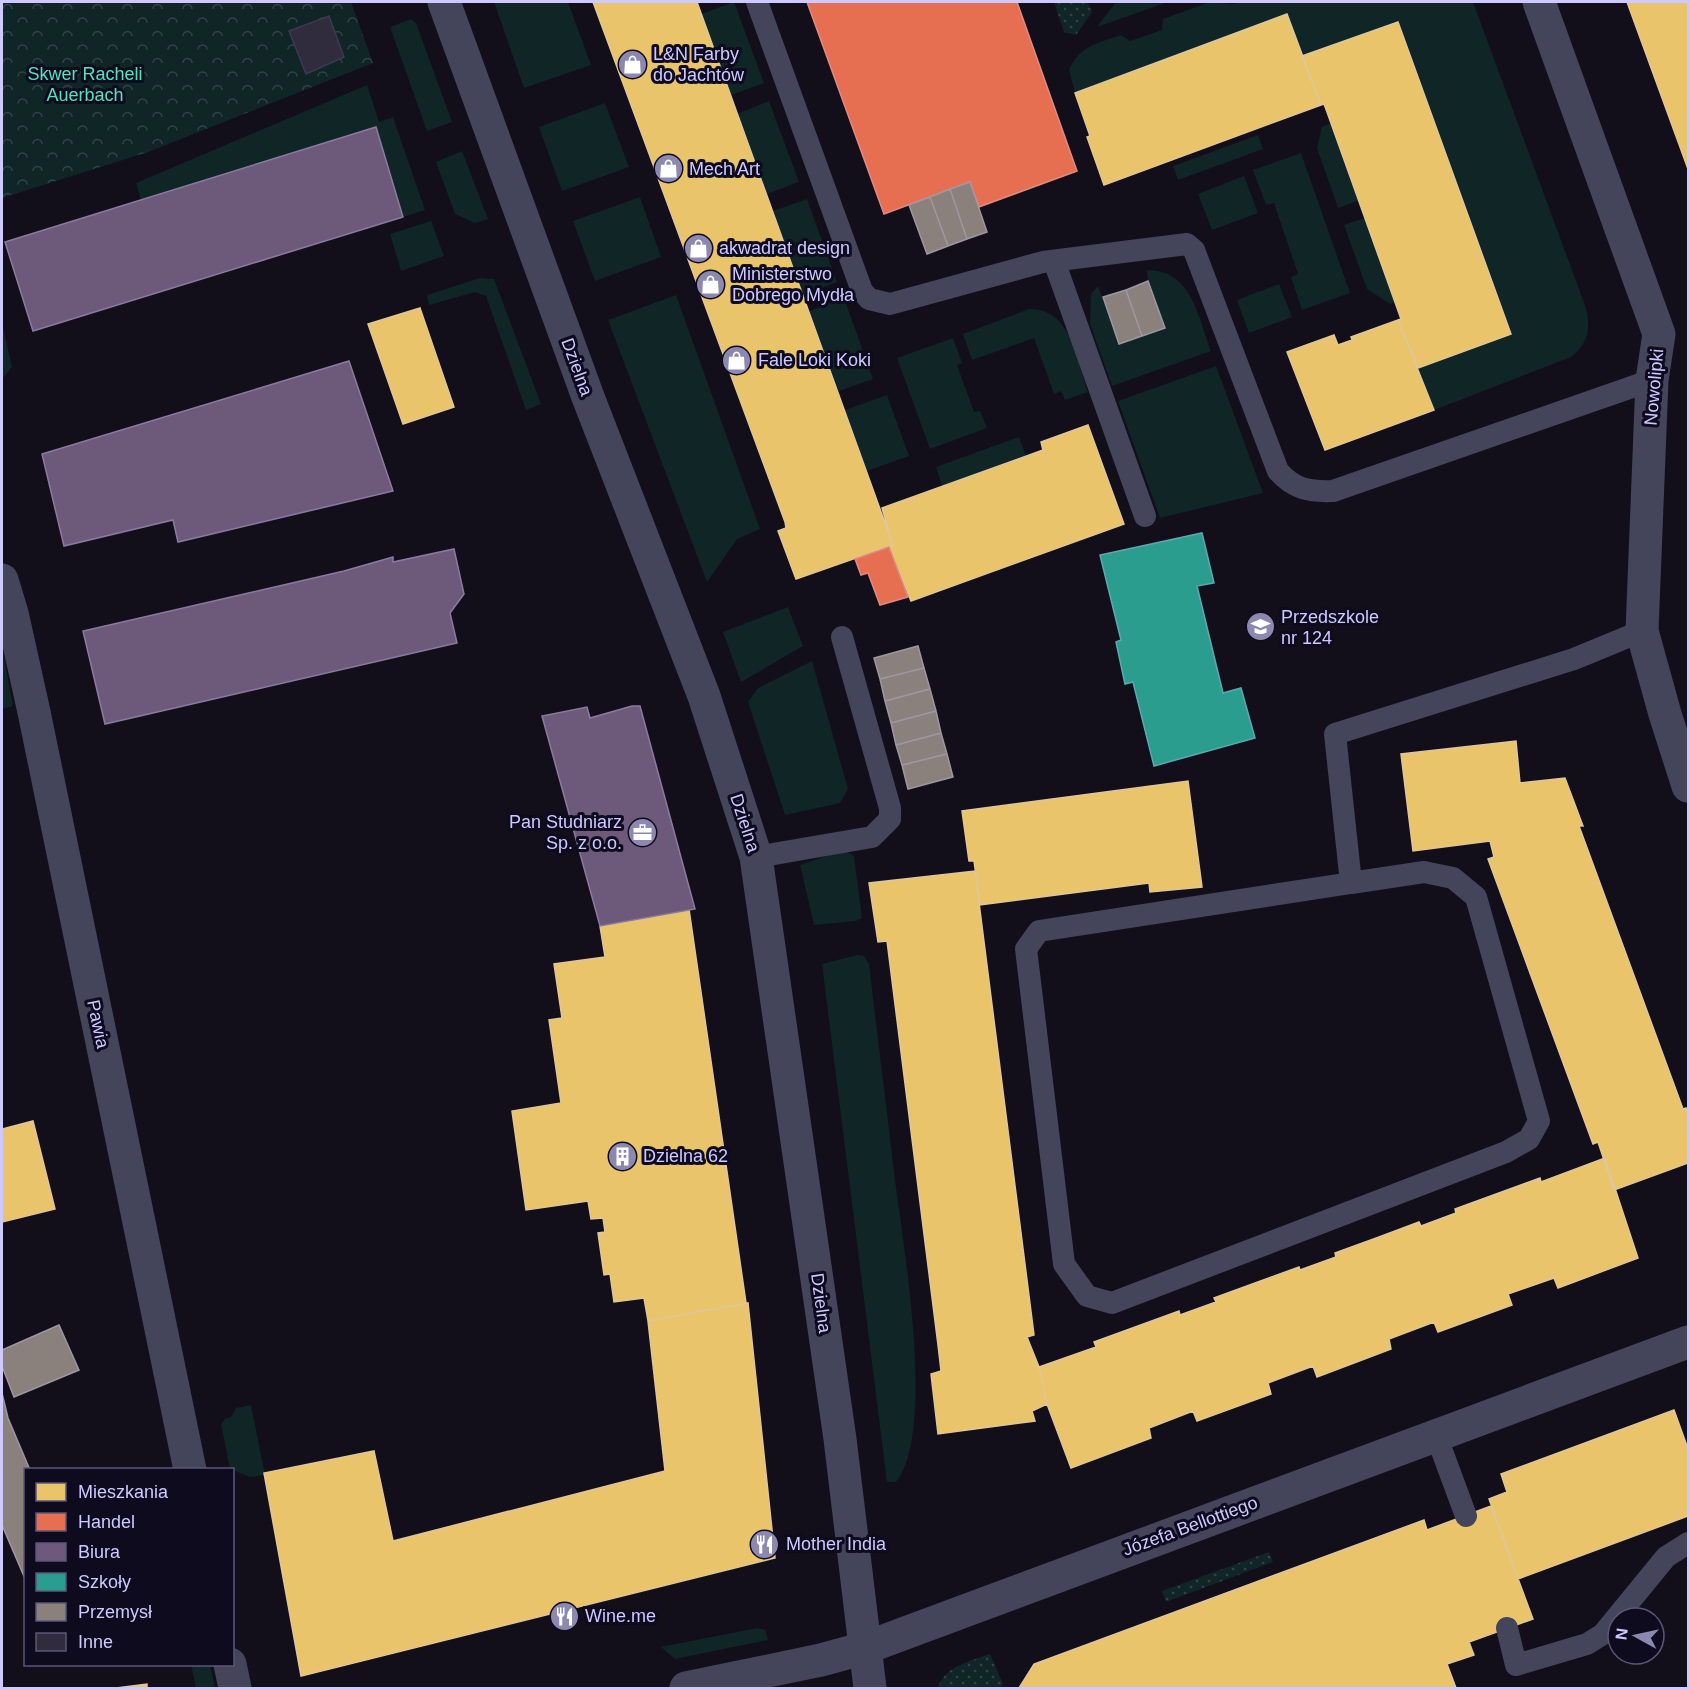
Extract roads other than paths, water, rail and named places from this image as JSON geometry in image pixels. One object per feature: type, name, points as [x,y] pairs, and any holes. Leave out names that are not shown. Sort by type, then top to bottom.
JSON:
[{"type":"street","name":"Dzielna","points":[[444,2],[588,397],[704,696],[756,856],[840,1439],[870,1689]]},
{"type":"street","name":"Nowolipki","points":[[1539,2],[1659,334],[1652,380],[1642,631],[1665,714],[1689,786]]},
{"type":"street","name":"Pawia","points":[[2,580],[34,712],[190,1468]]},
{"type":"street","name":"Józefa Bellottiego","points":[[686,1689],[865,1648],[1689,1342]]},
{"type":"street","points":[[230,1666],[235,1689]]},
{"type":"lane","points":[[756,2],[862,291],[869,299],[890,304],[1054,261],[1187,244],[1194,250],[1278,471],[1286,480],[1300,489],[1333,491],[1652,380]]},
{"type":"lane","points":[[1054,261],[1145,516]]},
{"type":"lane","points":[[1351,882],[1335,734],[1574,659],[1642,631]]},
{"type":"lane","points":[[756,856],[872,837],[890,819],[890,808],[842,637]]},
{"type":"lane","points":[[1424,873],[1453,878],[1476,897],[1539,1122],[1529,1139],[1506,1152],[1112,1303],[1087,1296],[1064,1263],[1026,950],[1039,932],[1351,882],[1424,873]]},
{"type":"lane","points":[[1436,1435],[1466,1516]]},
{"type":"lane","points":[[1507,1628],[1516,1665],[1587,1644],[1603,1634],[1666,1557],[1689,1543]]},
{"type":"place","name":"L&N Farby do Jachtów","points":[[632,64]]},
{"type":"place","name":"Mech Art","points":[[668,169]]},
{"type":"place","name":"akwadrat design","points":[[698,248]]},
{"type":"place","name":"Ministerstwo Dobrego Mydła","points":[[711,284]]},
{"type":"place","name":"Fale Loki Koki","points":[[737,360]]},
{"type":"place","name":"Przedszkole nr 124","points":[[1260,627]]},
{"type":"place","name":"Pan Studniarz Sp. z o.o.","points":[[643,832]]},
{"type":"place","name":"Dzielna 62","points":[[622,1156]]},
{"type":"place","name":"Mother India","points":[[765,1544]]},
{"type":"place","name":"Wine.me","points":[[564,1616]]},
{"type":"park label","name":"Skwer Racheli Auerbach","points":[[85,84]]}]
